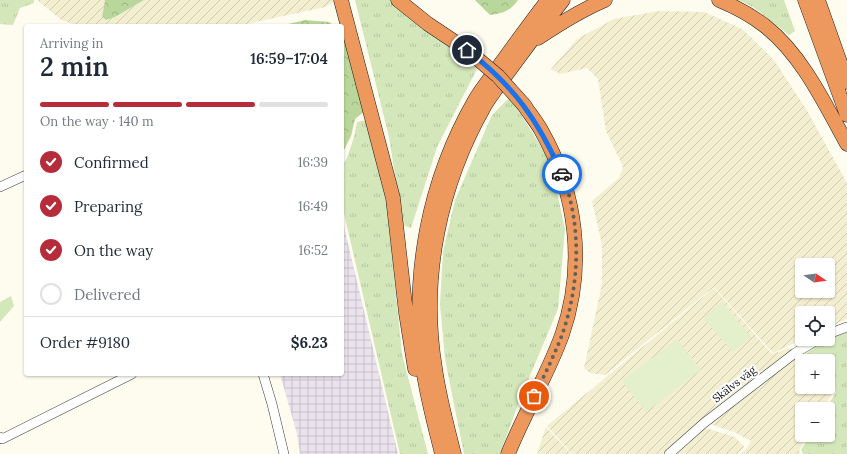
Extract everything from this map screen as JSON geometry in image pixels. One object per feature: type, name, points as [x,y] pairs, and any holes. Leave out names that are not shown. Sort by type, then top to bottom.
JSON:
[{"type":"highway","points":[[340,0],[393,198],[410,341],[419,384],[432,416]]},
{"type":"highway","points":[[398,0],[428,24],[467,50],[498,76],[524,105],[541,130],[562,176],[570,198],[574,220],[576,264],[570,304],[562,335],[508,454]]},
{"type":"highway","points":[[454,454],[440,398],[431,337],[428,250],[433,200],[445,164],[459,130],[476,99],[518,39],[548,0]]},
{"type":"highway","points":[[442,454],[432,416],[423,369],[420,337],[420,277],[455,167],[470,134],[486,104],[528,45],[563,0]]},
{"type":"highway","points":[[528,45],[592,5],[605,0]]},
{"type":"highway","points":[[719,0],[733,6],[760,22],[778,37],[788,48],[816,88],[847,144]]},
{"type":"highway","points":[[805,0],[847,115]]},
{"type":"highway","points":[[818,0],[847,82]]},
{"type":"street","points":[[0,187],[24,176]]},
{"type":"street","points":[[835,331],[847,327]]},
{"type":"street","name":"Skälvs väg","points":[[668,454],[704,423],[795,353],[807,346]]},
{"type":"street","points":[[0,437],[2,439],[128,376]]},
{"type":"street","points":[[265,376],[284,454]]},
{"type":"shaded area","points":[[37,0],[105,0],[102,16],[106,20],[115,17],[144,0],[334,0],[334,2],[325,7],[246,24],[72,24],[60,19]]},
{"type":"shaded area","points":[[659,11],[704,12],[742,29],[774,60],[806,109],[847,183],[847,319],[835,325],[835,306],[795,306],[795,343],[773,353],[714,287],[605,375],[590,373],[584,368],[602,284],[602,245],[592,201],[619,178],[623,167],[606,131],[598,79],[587,68],[560,74],[551,69],[577,39],[614,19]]},
{"type":"shaded area","points":[[344,226],[398,454],[300,454],[297,434],[281,376],[344,376]]},
{"type":"shaded area","points":[[714,288],[772,354],[789,348],[796,354],[795,394],[832,394],[827,402],[795,402],[795,442],[804,442],[799,450],[801,454],[740,454],[747,448],[751,441],[734,432],[701,421],[663,454],[572,454],[547,426]]},
{"type":"shaded area","points":[[546,427],[571,454],[537,454]]},
{"type":"shaded area","points":[[702,427],[735,437],[744,447],[737,454],[672,454]]},
{"type":"green space","points":[[0,0],[34,0],[34,3],[20,8],[13,25],[0,24]]},
{"type":"green space","points":[[105,0],[144,0],[115,17],[106,20],[102,17]]},
{"type":"green space","points":[[355,0],[391,0],[477,69],[437,147],[411,228],[403,225],[389,137]]},
{"type":"green space","points":[[475,0],[518,0],[506,11],[490,15]]},
{"type":"green space","points":[[738,0],[784,0],[795,31],[789,35],[753,7]]},
{"type":"green space","points":[[305,20],[329,22],[332,24],[288,24]]},
{"type":"green space","points":[[344,37],[366,110],[355,119],[351,136],[344,150]]},
{"type":"green space","points":[[510,97],[550,161],[565,229],[558,309],[519,402],[500,454],[464,454],[445,359],[440,304],[443,252],[455,200],[492,115]]},
{"type":"green space","points":[[367,120],[387,205],[402,354],[428,454],[400,454],[344,214],[344,163],[354,137],[357,122]]},
{"type":"green space","points":[[11,296],[14,306],[0,322],[0,302]]},
{"type":"green space","points":[[722,302],[751,337],[733,352],[703,318]]},
{"type":"green space","points":[[847,332],[847,454],[803,454],[801,450],[806,442],[835,442],[835,402],[830,402],[836,392],[835,354],[804,354],[817,346],[835,346],[835,335]]},
{"type":"green space","points":[[677,339],[701,370],[646,412],[622,381]]},
{"type":"way so far","points":[[534,396],[562,335],[569,312],[575,277],[576,244],[574,220],[570,198],[562,174]]},
{"type":"route","points":[[467,50],[498,76],[524,105],[541,130],[562,174]]}]
